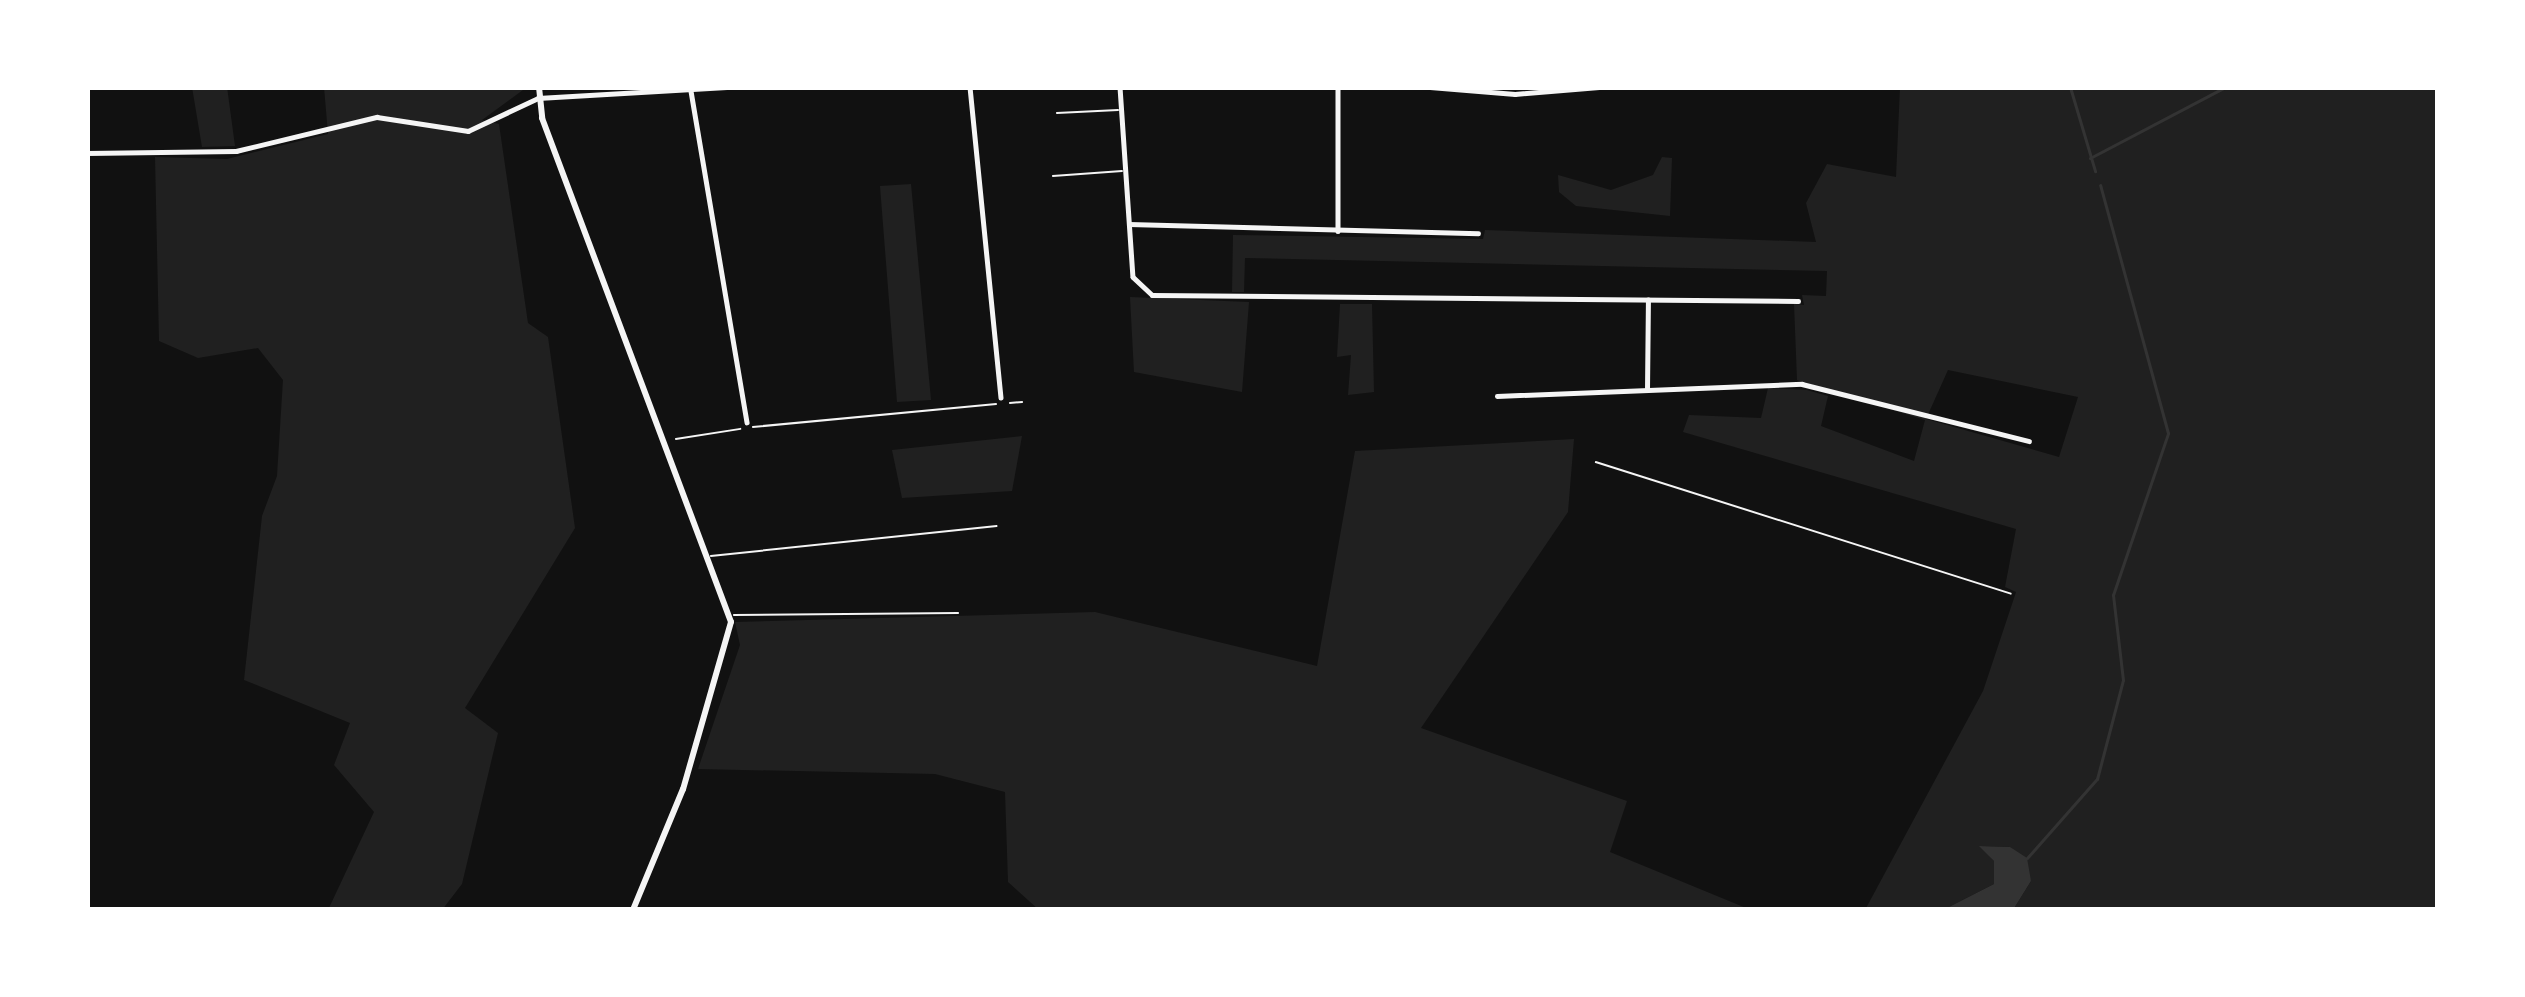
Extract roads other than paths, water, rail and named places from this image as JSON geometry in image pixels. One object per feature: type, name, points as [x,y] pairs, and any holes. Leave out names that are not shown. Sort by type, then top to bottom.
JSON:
[{"type":"street","points":[[538,87],[538,98],[730,614],[730,637],[683,789],[633,910]]},
{"type":"street","points":[[618,87],[619,97]]},
{"type":"street","points":[[87,153],[236,151],[377,117],[468,131],[538,98],[619,97],[731,87]]},
{"type":"street","points":[[970,87],[1001,397]]},
{"type":"street","points":[[1120,87],[1132,277],[1152,295],[1798,301]]},
{"type":"street","points":[[1338,87],[1338,231]]},
{"type":"street","points":[[1430,87],[1515,94],[1599,87]]},
{"type":"street","points":[[691,91],[747,422]]},
{"type":"street","points":[[1129,224],[1478,232]]},
{"type":"street","points":[[1647,390],[1648,300]]},
{"type":"street","points":[[1497,396],[1802,384],[2029,441]]},
{"type":"lane","points":[[1057,113],[1122,110]]},
{"type":"lane","points":[[1053,176],[1126,170]]},
{"type":"lane","points":[[711,556],[997,526]]},
{"type":"lane","points":[[730,614],[958,613]]},
{"type":"waterway","points":[[2070,87],[2095,171]]},
{"type":"waterway","points":[[2090,158],[2225,87]]},
{"type":"waterway","points":[[2027,858],[2097,779],[2123,680],[2113,595],[2168,433],[2100,185]]}]
